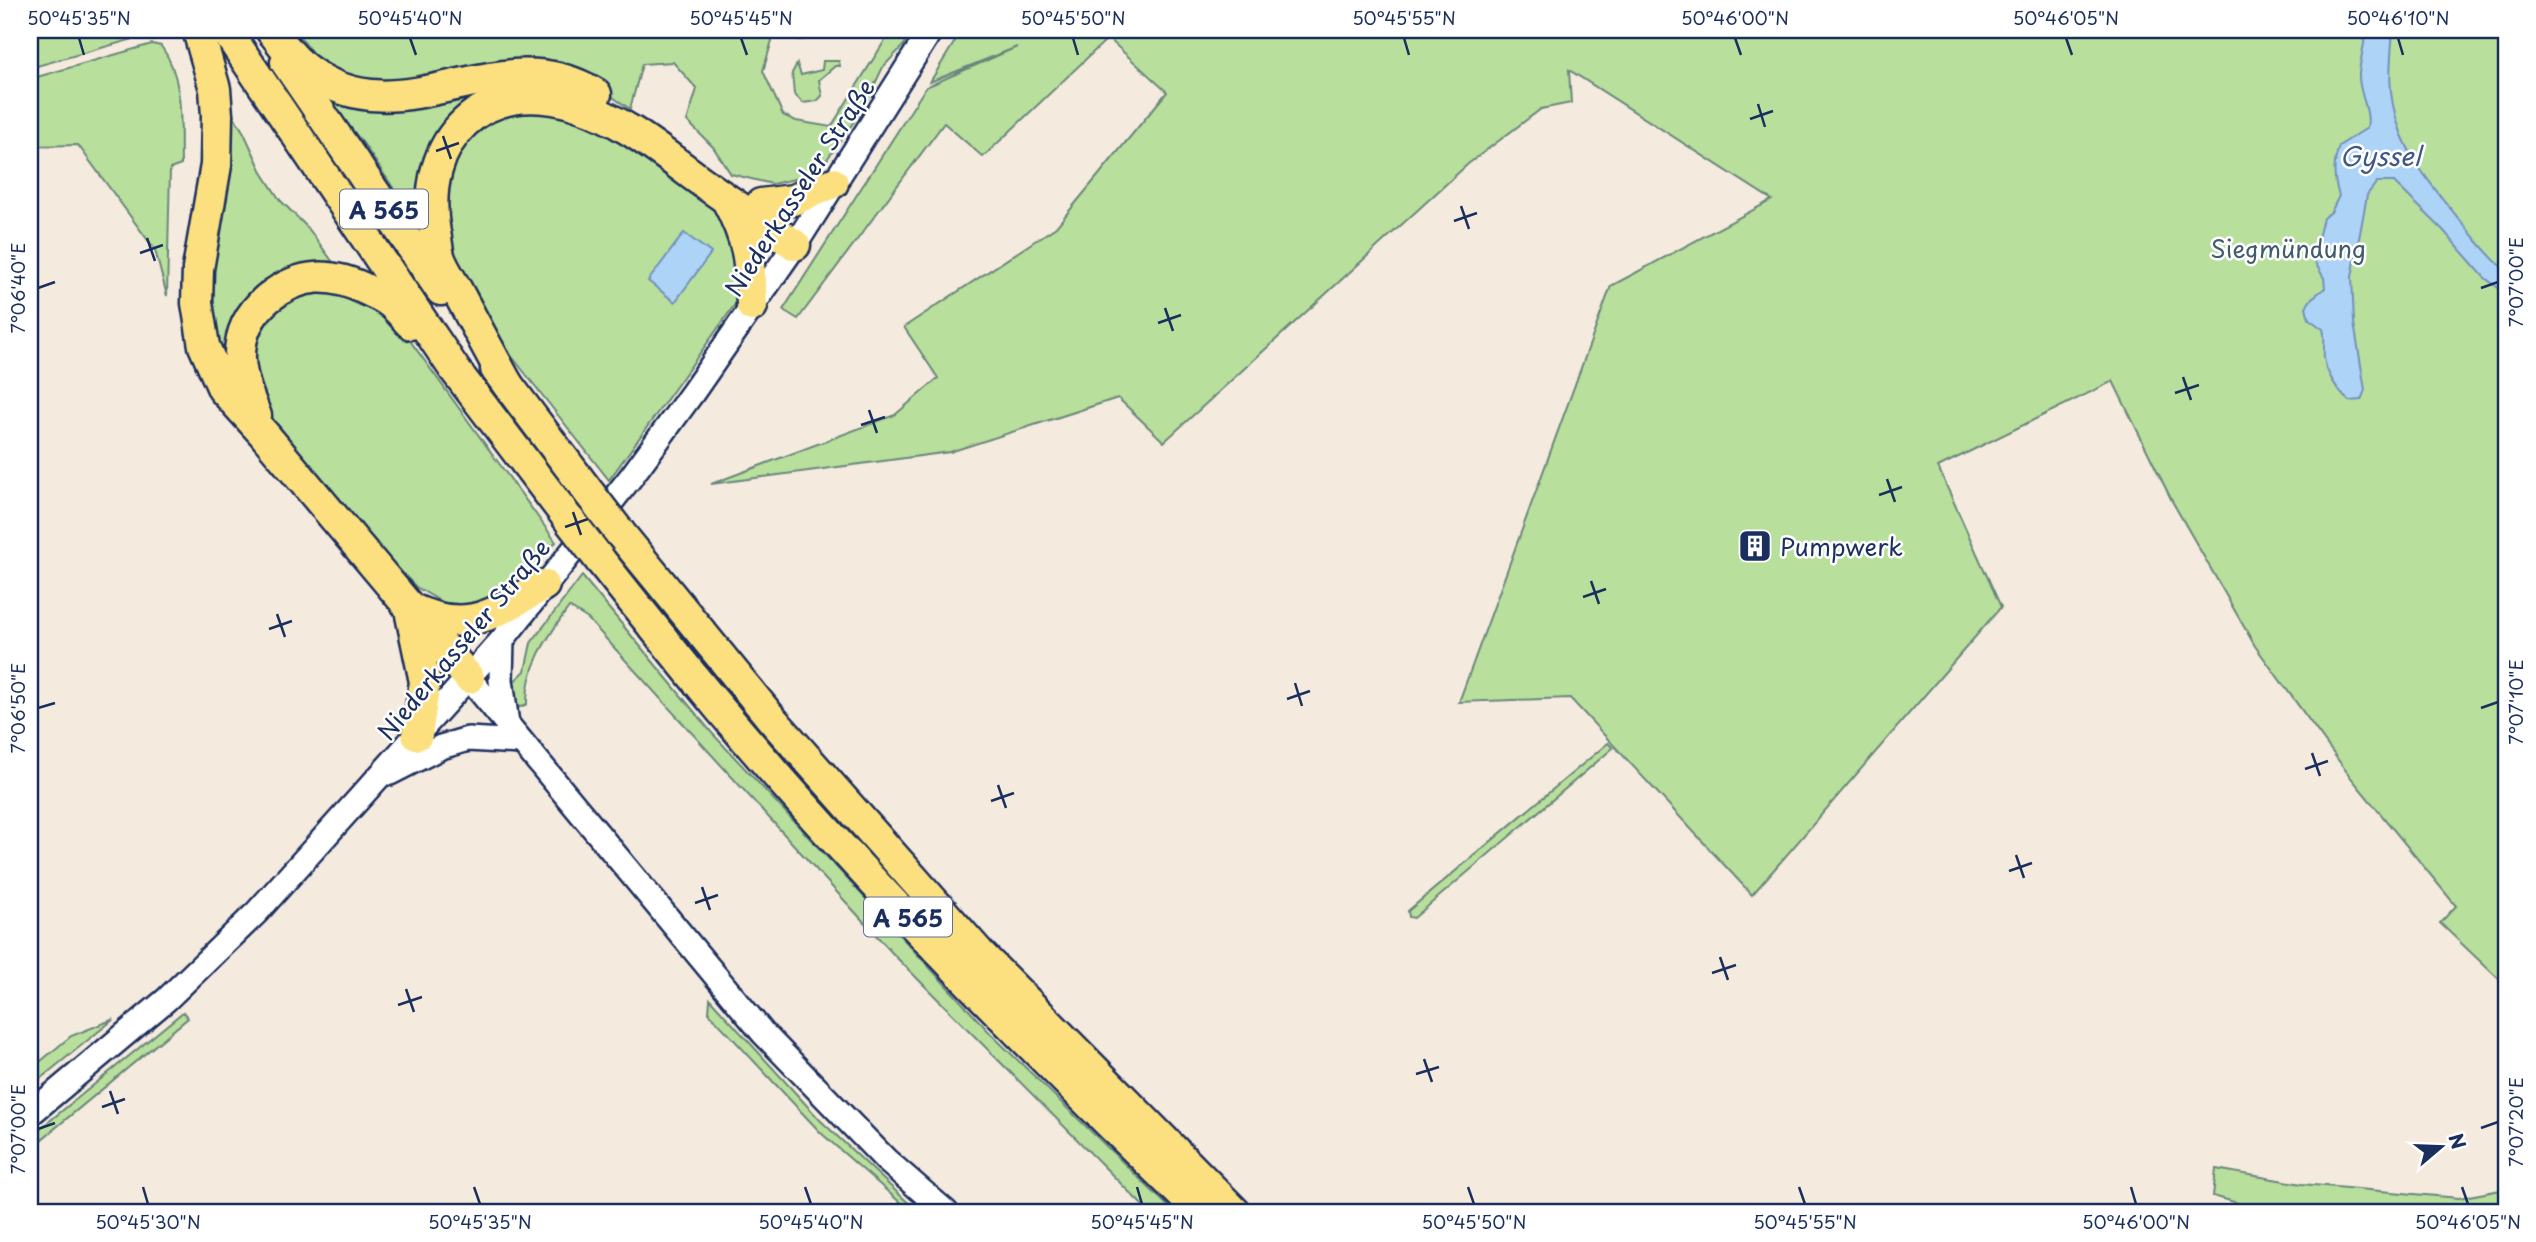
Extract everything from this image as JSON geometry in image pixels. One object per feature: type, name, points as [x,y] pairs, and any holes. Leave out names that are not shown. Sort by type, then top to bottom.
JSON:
[{"type":"highway","points":[[198,30],[215,89],[217,115],[216,166],[198,269],[197,303],[204,346],[223,389],[469,678]]},
{"type":"highway","name":"A 565","points":[[226,30],[455,370],[600,560],[720,709],[863,871],[1103,1118],[1200,1212]]},
{"type":"highway","name":"A 565","points":[[265,30],[359,173],[508,385],[620,533],[771,718],[980,954],[1235,1212]]},
{"type":"highway","points":[[271,30],[304,68],[327,83],[357,94],[377,97],[404,96],[463,82],[520,73],[548,75],[588,89],[761,204],[799,239]]},
{"type":"highway","points":[[508,385],[440,259],[432,215],[434,182],[444,149],[461,125],[475,112],[498,102],[523,97],[578,105],[626,127],[727,200],[799,239]]},
{"type":"highway","points":[[761,204],[793,200],[834,183]]},
{"type":"highway","points":[[727,200],[742,228],[750,257],[752,306]]},
{"type":"highway","points":[[263,433],[244,385],[240,361],[241,342],[255,309],[295,281],[330,278],[352,282],[388,301],[455,370]]},
{"type":"highway","points":[[410,608],[432,619],[461,622],[485,617],[544,585]]},
{"type":"highway","points":[[410,608],[425,682],[417,734]]},
{"type":"main road","name":"Niederkasseler Straße","points":[[30,1114],[166,1000],[257,912],[502,640],[631,477],[752,306],[799,239],[931,30]]},
{"type":"main road","points":[[502,640],[501,680],[514,735]]},
{"type":"main road","points":[[469,678],[764,1033],[886,1160],[946,1212]]},
{"type":"main road","points":[[375,781],[441,747],[468,739],[514,735]]},
{"type":"green space","points":[[30,30],[157,30],[155,33],[30,68]]},
{"type":"green space","points":[[295,30],[912,30],[904,45],[883,67],[863,109],[825,162],[804,177],[772,184],[731,174],[713,147],[687,121],[697,89],[673,62],[642,64],[630,109],[600,88],[444,77],[352,83],[323,67]],"holes":[[[847,32],[887,37],[831,127],[796,121],[783,115],[763,71],[774,34],[801,40]]]},
{"type":"green space","name":"Siegmündung","points":[[962,30],[2506,30],[2506,986],[2440,923],[2456,906],[2352,779],[2255,646],[2172,501],[2113,381],[1938,467],[2001,607],[1752,895],[1570,698],[1459,702],[1611,286],[1772,200],[1569,70],[1571,103],[1541,109],[1468,164],[1164,442],[1118,398],[950,452],[711,484],[895,415],[938,378],[904,327],[1056,227],[1167,92],[1108,38],[983,157],[944,123],[798,319],[783,310],[926,87],[1017,47],[930,82]]},
{"type":"green space","points":[[152,44],[161,46],[169,59],[178,87],[181,118],[181,165],[170,169],[167,296],[155,250],[78,145],[30,146],[30,79]]},
{"type":"green space","points":[[823,61],[839,61],[840,66],[835,66],[819,80],[822,96],[817,101],[803,103],[794,94],[792,73],[797,64],[801,75],[822,70]]},
{"type":"green space","points":[[317,86],[489,88],[461,113],[425,235],[363,143]]},
{"type":"green space","points":[[226,103],[263,174],[280,200],[308,228],[340,272],[289,277],[233,376],[216,342],[210,305]]},
{"type":"green space","points":[[528,104],[596,123],[728,217],[741,296],[609,480],[510,354],[460,268],[444,224],[448,161],[472,128]]},
{"type":"green space","points":[[317,288],[360,300],[403,331],[556,542],[490,600],[465,607],[449,606],[416,587],[385,555],[264,408],[254,387],[255,334],[277,302]]},
{"type":"green space","points":[[582,576],[712,733],[993,1036],[1174,1212],[1149,1212],[895,956],[588,619],[569,607],[546,641],[534,665],[527,704],[518,708],[510,685],[525,671],[531,643]]},
{"type":"green space","points":[[1608,743],[1613,748],[1414,918],[1409,917],[1408,911]]},
{"type":"green space","points":[[710,999],[820,1120],[918,1212],[911,1212],[821,1133],[709,1013]]},
{"type":"green space","points":[[183,1012],[188,1018],[30,1149],[30,1137]]},
{"type":"green space","points":[[114,1019],[30,1087],[30,1070],[71,1036]]},
{"type":"green space","points":[[2216,1169],[2302,1184],[2459,1198],[2506,1189],[2506,1212],[2269,1212],[2213,1196]]},
{"type":"water","name":"Gyssel","points":[[2367,30],[2393,30],[2391,86],[2393,105],[2403,137],[2418,166],[2438,193],[2481,246],[2506,271],[2506,294],[2484,277],[2443,230],[2394,182],[2377,182],[2367,195],[2352,277],[2354,323],[2365,390],[2361,400],[2349,401],[2330,375],[2324,357],[2323,329],[2309,319],[2306,307],[2312,298],[2325,288],[2324,278],[2313,259],[2323,218],[2331,212],[2339,196],[2335,171],[2339,146],[2367,128],[2359,74]]},
{"type":"water","points":[[684,233],[711,253],[675,302],[648,281]]},
{"type":"place","name":"Pumpwerk","points":[[1755,546]]}]
